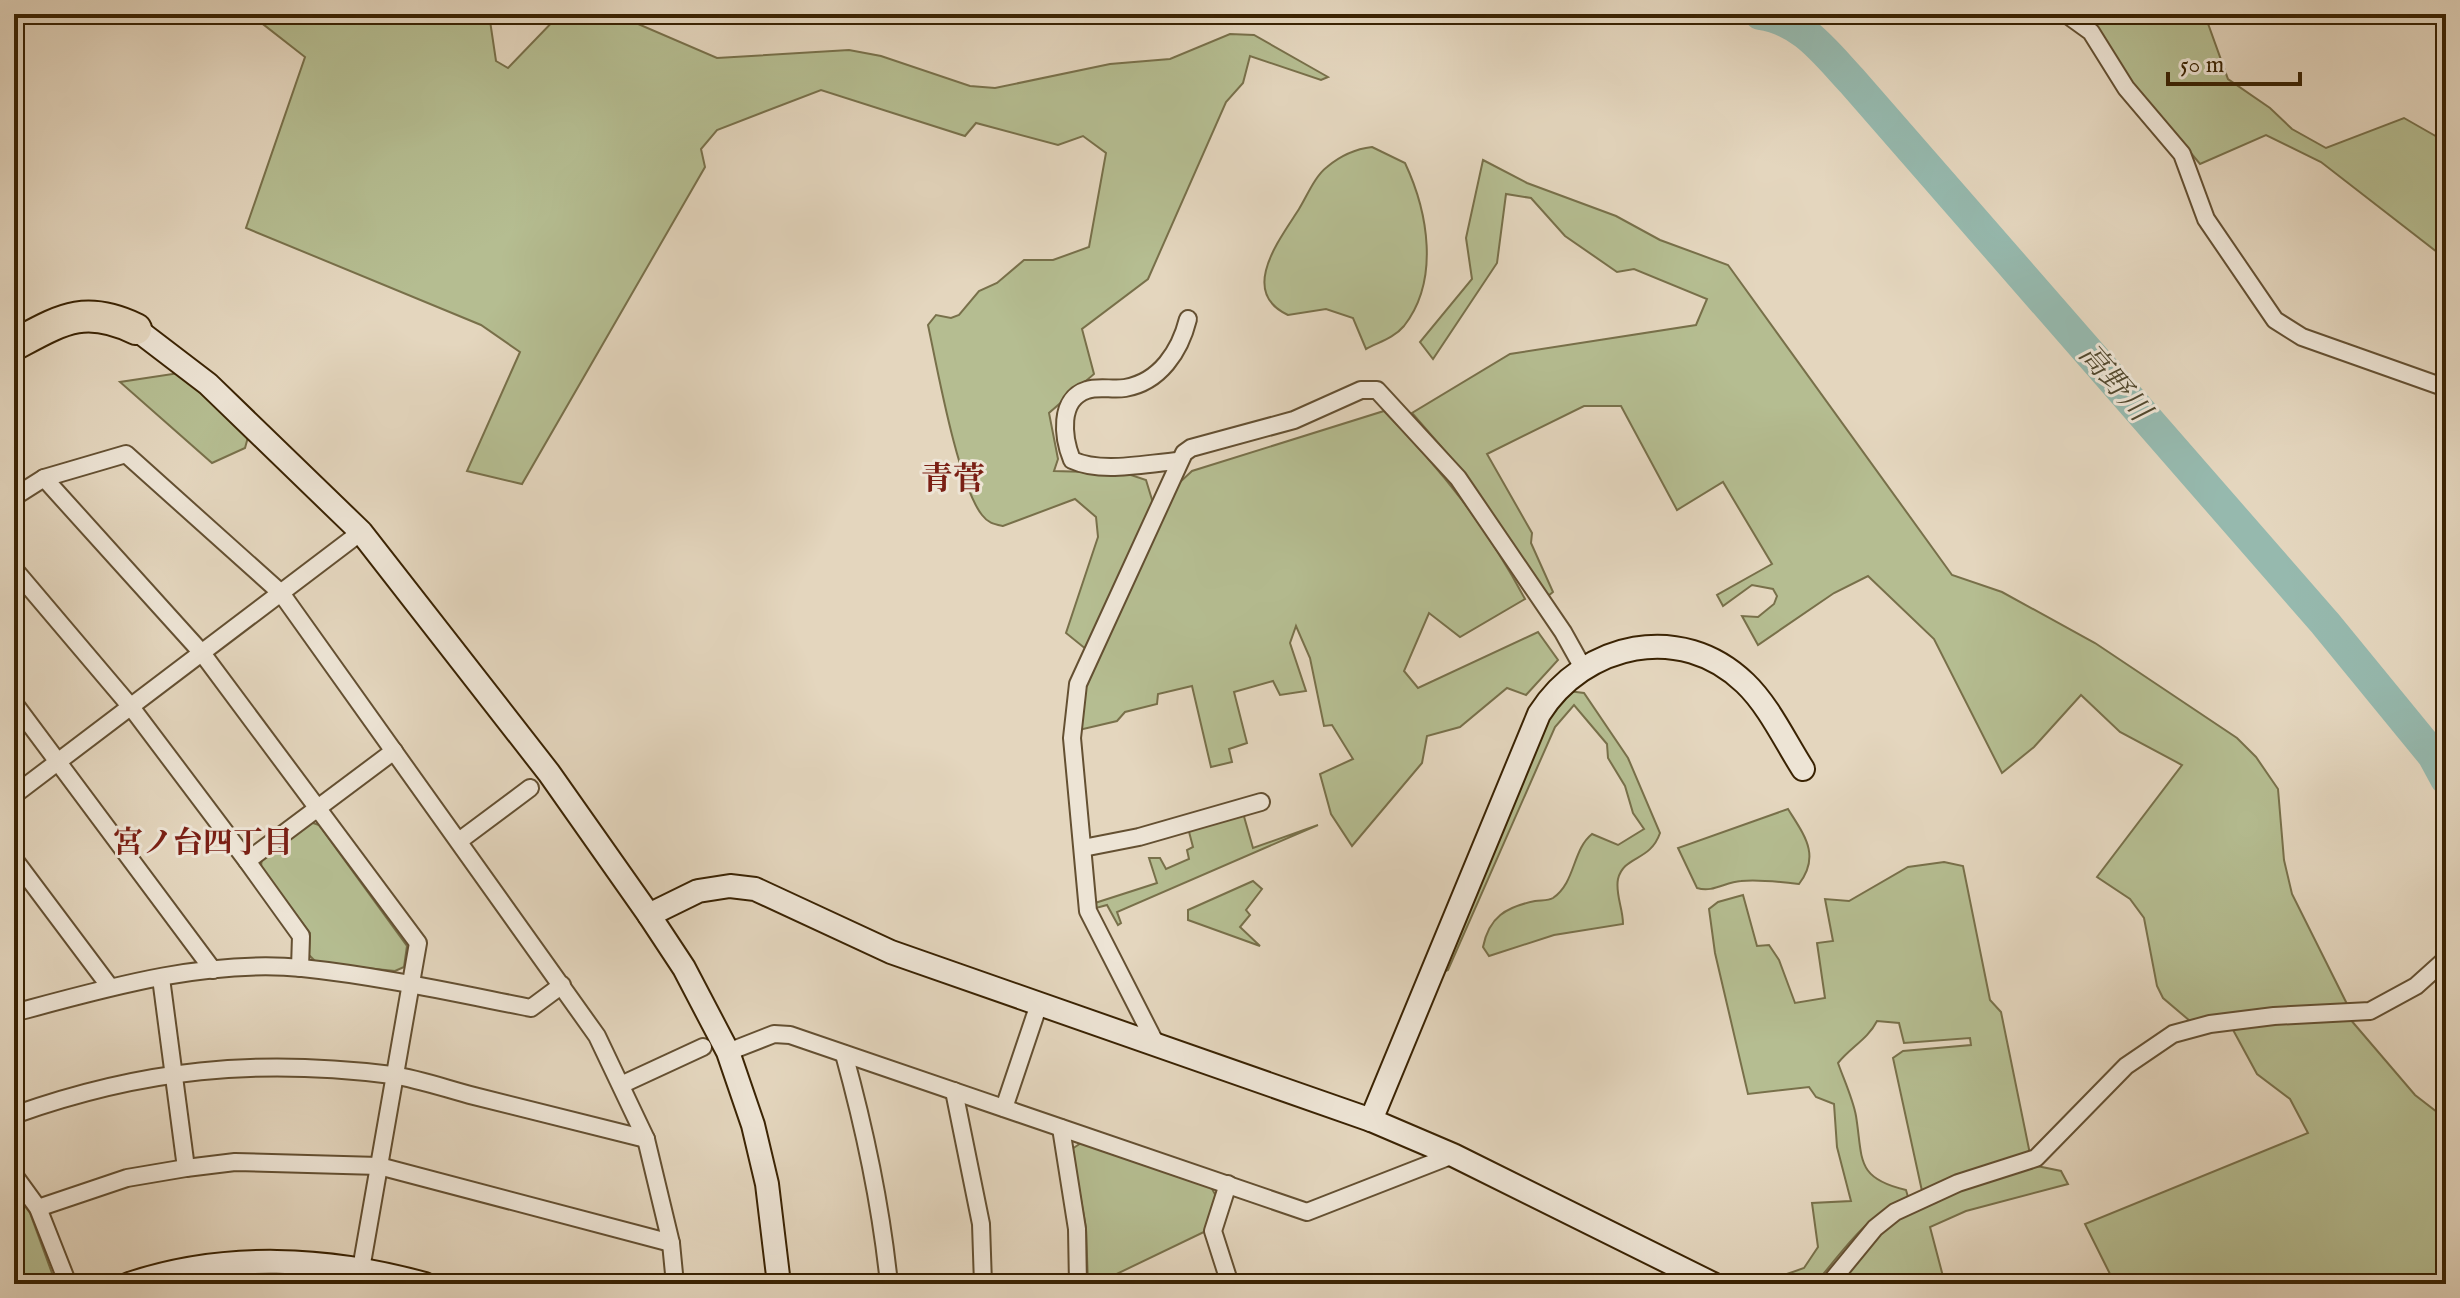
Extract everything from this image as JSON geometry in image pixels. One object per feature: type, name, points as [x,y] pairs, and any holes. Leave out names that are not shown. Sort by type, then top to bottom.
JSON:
[{"type":"highway","points":[[14,345],[70,317],[113,318],[136,329]]},
{"type":"street","points":[[2066,14],[2091,32],[2126,88],[2182,154],[2206,219],[2275,320],[2302,337],[2446,388]]},
{"type":"street","points":[[1179,461],[1110,466],[1080,464],[1072,460],[1065,442],[1065,417],[1075,397],[1088,389],[1126,388],[1144,382],[1163,368],[1175,355],[1188,319]]},
{"type":"street","points":[[136,329],[208,384],[361,532],[549,773],[649,915],[684,968],[728,1052],[767,1184],[779,1284]]},
{"type":"street","points":[[1157,1046],[1088,911],[1072,738],[1078,684],[1179,461],[1191,448],[1294,420],[1361,390],[1377,390],[1458,478],[1563,632],[1582,666]]},
{"type":"street","points":[[14,497],[44,478],[126,454],[281,593],[597,1036],[623,1084],[646,1139],[671,1243],[675,1284]]},
{"type":"street","points":[[44,478],[202,653],[418,943],[361,1269]]},
{"type":"street","points":[[14,795],[361,532]]},
{"type":"street","points":[[14,569],[131,707],[301,936],[300,968]]},
{"type":"street","points":[[1371,1120],[1539,714],[1551,695],[1582,666],[1638,647],[1678,650],[1708,659],[1745,683],[1803,769]]},
{"type":"street","points":[[14,703],[213,970]]},
{"type":"street","points":[[247,861],[394,751]]},
{"type":"street","points":[[459,841],[530,788]]},
{"type":"street","points":[[1083,848],[1139,837],[1261,802]]},
{"type":"street","points":[[14,859],[110,987]]},
{"type":"street","points":[[649,915],[706,889],[755,889],[891,952],[1371,1120],[1453,1155],[1713,1284]]},
{"type":"street","points":[[1829,1284],[1875,1228],[1895,1212],[1958,1183],[2036,1158],[2126,1066],[2173,1034],[2210,1024],[2274,1016],[2370,1011],[2416,986],[2446,959]]},
{"type":"street","points":[[14,1013],[110,987],[213,970],[300,968],[410,984],[531,1008],[562,985]]},
{"type":"street","points":[[161,978],[186,1168]]},
{"type":"street","points":[[1004,1108],[1039,1004]]},
{"type":"street","points":[[728,1052],[774,1034],[790,1035],[1307,1212],[1453,1155]]},
{"type":"street","points":[[623,1084],[703,1047]]},
{"type":"street","points":[[844,1054],[871,1161],[889,1284]]},
{"type":"street","points":[[14,1115],[112,1086],[173,1074],[229,1066],[298,1067],[395,1075],[646,1139]]},
{"type":"street","points":[[954,1091],[981,1224],[983,1284]]},
{"type":"street","points":[[1061,1128],[1077,1229],[1078,1284]]},
{"type":"street","points":[[38,1208],[127,1178],[186,1168],[235,1162],[379,1166],[671,1243]]},
{"type":"street","points":[[14,1175],[38,1208],[68,1284]]},
{"type":"street","points":[[1228,1184],[1213,1231],[1230,1284]]},
{"type":"street","points":[[129,1284],[183,1270],[249,1262],[361,1269],[425,1284]]},
{"type":"green space","points":[[250,14],[489,14],[496,61],[508,68],[560,14],[615,14],[717,58],[849,50],[881,56],[970,86],[995,88],[1110,64],[1170,59],[1230,34],[1254,35],[1328,77],[1321,80],[1250,56],[1243,83],[1226,102],[1148,279],[1082,329],[1094,374],[1049,413],[1058,459],[1054,471],[1125,473],[1146,480],[1153,503],[1087,650],[1066,633],[1098,537],[1096,517],[1075,499],[1003,526],[984,518],[973,500],[957,453],[928,325],[936,315],[951,318],[959,315],[979,291],[997,283],[1024,260],[1053,260],[1089,247],[1106,153],[1083,136],[1058,145],[976,123],[965,136],[821,90],[717,130],[701,149],[705,167],[522,484],[467,471],[520,352],[481,325],[246,228],[305,57]]},
{"type":"green space","points":[[2075,14],[2232,14],[2206,18],[2228,79],[2270,108],[2292,129],[2326,148],[2404,118],[2446,142],[2446,259],[2321,162],[2266,135],[2200,164]]},
{"type":"green space","points":[[1372,147],[1405,163],[1420,203],[1427,246],[1423,288],[1415,308],[1400,330],[1366,349],[1353,318],[1326,309],[1288,315],[1273,305],[1266,293],[1264,279],[1274,250],[1319,176],[1342,156]]},
{"type":"green space","points":[[1483,160],[1527,183],[1616,216],[1660,240],[1728,265],[1952,575],[2002,592],[2095,643],[2237,738],[2256,757],[2278,789],[2284,860],[2292,894],[2348,1006],[2190,1021],[2163,998],[2157,986],[2144,918],[2130,899],[2097,877],[2182,765],[2120,732],[2081,695],[2034,747],[2002,773],[1934,639],[1868,576],[1834,593],[1758,645],[1742,616],[1758,617],[1774,604],[1777,596],[1773,589],[1752,585],[1723,606],[1717,595],[1772,564],[1723,482],[1677,510],[1621,406],[1584,406],[1487,454],[1532,533],[1531,543],[1553,592],[1548,596],[1447,453],[1412,413],[1510,354],[1696,325],[1707,299],[1634,269],[1617,272],[1565,236],[1531,198],[1506,194],[1497,263],[1433,359],[1420,342],[1472,279],[1466,238]]},
{"type":"green space","points":[[179,373],[248,437],[245,448],[212,463],[120,382]]},
{"type":"green space","points":[[1384,411],[1462,500],[1495,547],[1525,599],[1460,637],[1429,613],[1404,671],[1418,688],[1538,632],[1558,660],[1526,695],[1507,688],[1460,727],[1427,736],[1422,763],[1352,846],[1331,814],[1320,774],[1353,759],[1332,725],[1324,726],[1310,658],[1296,626],[1290,643],[1306,691],[1280,695],[1273,681],[1234,692],[1247,743],[1229,749],[1232,762],[1211,767],[1192,686],[1158,694],[1157,704],[1125,712],[1117,721],[1079,730],[1086,687],[1179,483],[1192,471]]},
{"type":"green space","points":[[1568,691],[1584,693],[1628,758],[1660,833],[1650,849],[1621,871],[1618,890],[1623,924],[1554,935],[1489,956],[1483,947],[1490,928],[1500,915],[1525,903],[1551,899],[1560,891],[1581,848],[1592,834],[1618,845],[1644,829],[1633,813],[1625,786],[1608,758],[1607,744],[1574,705],[1555,727],[1448,970],[1441,973],[1549,718]]},
{"type":"green space","points":[[1788,809],[1808,845],[1809,864],[1799,884],[1748,880],[1708,889],[1697,888],[1678,848]]},
{"type":"green space","points":[[1243,813],[1253,848],[1318,825],[1117,912],[1121,923],[1118,925],[1107,905],[1096,908],[1095,903],[1157,883],[1149,858],[1160,858],[1166,869],[1189,859],[1187,850],[1193,847],[1188,828]]},
{"type":"green space","points":[[310,822],[319,825],[407,946],[404,967],[395,971],[317,963],[309,955],[310,933],[261,867],[262,857]]},
{"type":"green space","points":[[1944,862],[1963,866],[1990,1000],[2001,1012],[2030,1154],[1954,1176],[1922,1191],[1893,1058],[1903,1051],[1971,1045],[1970,1038],[1904,1043],[1899,1023],[1877,1021],[1838,1063],[1855,1110],[1864,1165],[1878,1179],[1906,1190],[1908,1197],[1868,1223],[1815,1284],[1790,1284],[1787,1274],[1804,1268],[1818,1247],[1812,1203],[1851,1201],[1837,1147],[1834,1104],[1816,1097],[1809,1087],[1748,1094],[1715,953],[1709,909],[1718,902],[1743,895],[1757,946],[1769,945],[1779,960],[1795,1003],[1825,998],[1817,943],[1833,941],[1825,899],[1849,901],[1908,867]]},
{"type":"green space","points":[[1253,881],[1262,889],[1246,910],[1250,915],[1240,927],[1260,946],[1188,920],[1188,910]]},
{"type":"green space","points":[[2350,1019],[2415,1095],[2446,1119],[2446,1284],[2115,1284],[2085,1224],[2308,1133],[2290,1099],[2257,1074],[2232,1028],[2274,1022]]},
{"type":"green space","points":[[1081,1143],[1211,1187],[1216,1196],[1206,1231],[1102,1281],[1088,1284],[1086,1228],[1072,1149]]},
{"type":"green space","points":[[2037,1166],[2061,1171],[2068,1184],[1966,1211],[1930,1227],[1945,1284],[1841,1284],[1874,1240],[1898,1218],[1948,1194]]},
{"type":"green space","points":[[14,1191],[30,1213],[56,1284],[14,1284]]},
{"type":"waterway","name":"高野川","points":[[1760,14],[1788,23],[1811,38],[1852,81],[2325,623],[2433,755],[2446,779]]},
{"type":"district","name":"青菅","points":[[953,478]]},
{"type":"district","name":"宮ノ台四丁目","points":[[203,842]]}]
